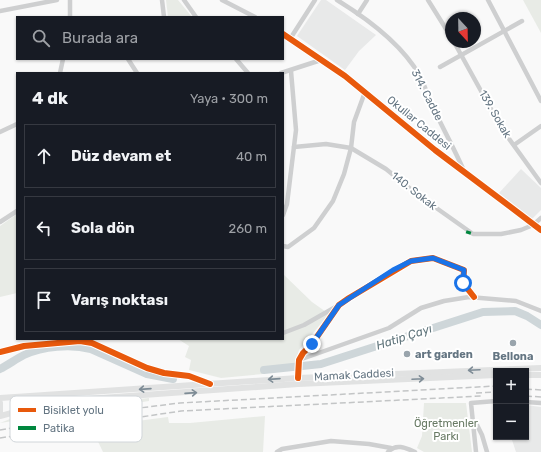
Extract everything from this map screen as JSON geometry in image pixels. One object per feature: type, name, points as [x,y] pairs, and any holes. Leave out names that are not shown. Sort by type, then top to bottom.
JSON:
[{"type":"main road","name":"Mamak Caddesi","points":[[30,396],[298,378],[541,368]]},
{"type":"main road","name":"Mamak Caddesi","points":[[129,396],[298,384],[493,375]]},
{"type":"main road","points":[[529,375],[541,375]]},
{"type":"main road","name":"Mamak Caddesi","points":[[0,398],[10,397]]},
{"type":"main road","points":[[0,403],[0,415]]},
{"type":"main road","name":"Mamak Caddesi","points":[[0,415],[10,412]]},
{"type":"street","points":[[0,11],[57,0]]},
{"type":"street","points":[[70,0],[70,16]]},
{"type":"street","points":[[162,0],[164,16]]},
{"type":"street","points":[[184,0],[195,16]]},
{"type":"street","points":[[222,0],[253,16]]},
{"type":"street","points":[[290,39],[315,0]]},
{"type":"street","name":"314. Cadde","points":[[337,0],[358,14],[402,52],[420,76],[432,105],[464,171]]},
{"type":"street","points":[[358,14],[367,0]]},
{"type":"street","points":[[428,0],[445,27]]},
{"type":"street","points":[[488,0],[541,101]]},
{"type":"street","points":[[440,67],[461,54],[472,51],[522,21]]},
{"type":"street","name":"Okullar Caddesi","points":[[284,35],[365,92],[435,150],[541,230]]},
{"type":"street","name":"139. Sokak","points":[[458,48],[502,129],[541,183]]},
{"type":"street","points":[[60,72],[63,60]]},
{"type":"street","points":[[129,60],[136,72]]},
{"type":"street","points":[[237,60],[247,72]]},
{"type":"street","points":[[284,72],[321,60]]},
{"type":"street","points":[[284,212],[287,204],[296,130],[291,71]]},
{"type":"street","points":[[284,246],[288,247],[314,228],[332,201],[344,174],[351,148],[354,122],[365,92]]},
{"type":"street","points":[[0,132],[16,124]]},
{"type":"street","points":[[514,145],[541,126]]},
{"type":"street","name":"140. Sokak","points":[[294,147],[326,144],[351,148],[386,169],[468,233],[486,235],[501,234],[521,230],[533,225]]},
{"type":"street","points":[[0,222],[16,212]]},
{"type":"street","points":[[533,225],[541,218]]},
{"type":"street","points":[[284,333],[304,325],[339,305],[393,270],[411,261],[428,258],[440,258],[464,270],[463,283],[474,297]]},
{"type":"street","points":[[299,362],[389,328],[421,308],[444,301],[474,297],[516,301],[541,311]]},
{"type":"street","points":[[298,378],[299,362],[339,305]]},
{"type":"street","points":[[0,352],[24,346],[80,341],[92,343],[147,368],[164,373],[189,376],[210,384]]},
{"type":"street","points":[[476,452],[471,403],[493,401]]},
{"type":"street","points":[[529,402],[541,403]]},
{"type":"street","points":[[474,423],[476,423],[482,435],[487,452]]},
{"type":"street","points":[[277,452],[282,449],[331,441],[369,444],[389,450],[401,447],[416,452]]},
{"type":"shaded area","points":[[321,0],[326,0],[376,35],[359,51],[345,70],[297,36]]},
{"type":"shaded area","points":[[521,169],[541,188],[541,210],[532,219],[499,193]]},
{"type":"shaded area","points":[[529,405],[541,407],[541,452],[516,452],[512,440],[529,440]]},
{"type":"green space","points":[[166,0],[178,0],[191,16],[168,16]]},
{"type":"green space","points":[[523,0],[541,0],[541,33]]},
{"type":"green space","points":[[16,215],[16,293],[0,297],[0,226]]},
{"type":"green space","points":[[284,275],[312,302],[329,314],[299,350],[295,364],[263,367],[263,374],[221,378],[189,370],[191,360],[185,357],[189,346],[180,340],[284,340]]},
{"type":"green space","points":[[149,398],[149,401],[142,402],[142,399]]},
{"type":"green space","name":"Öğretmenler Parkı","points":[[424,403],[466,403],[472,452],[424,452],[417,448],[422,436]]},
{"type":"green space","points":[[265,416],[263,452],[103,452],[98,442],[142,442],[142,420],[168,417],[169,423],[190,423]]},
{"type":"green space","points":[[10,419],[10,422],[0,423]]},
{"type":"waterway","name":"Hatip Çayı","points":[[264,370],[321,364],[483,312],[515,311],[527,316],[541,325]]},
{"type":"waterway","name":"Hatip Çayı","points":[[0,369],[32,352],[66,346],[91,349],[147,374],[173,379]]},
{"type":"railway","points":[[142,408],[180,403],[493,386]]},
{"type":"railway","points":[[529,389],[541,390]]},
{"type":"railway","points":[[476,393],[493,392]]},
{"type":"railway","points":[[142,417],[181,411],[482,396]]},
{"type":"railway","points":[[529,396],[541,397]]},
{"type":"railway","points":[[0,430],[10,428]]},
{"type":"railway","points":[[0,438],[10,437]]},
{"type":"cycle path","points":[[284,35],[345,76],[435,150],[541,230]]},
{"type":"cycle path","points":[[298,378],[299,360],[339,305],[411,261],[433,258],[464,270],[463,283],[474,297]]},
{"type":"cycle path","points":[[0,352],[24,346],[80,341],[92,343],[147,368],[164,373],[189,376],[210,384]]},
{"type":"place","name":"Bellona","points":[[513,343]]},
{"type":"place","name":"art garden","points":[[407,354]]},
{"type":"route","points":[[312,344],[339,305],[393,270],[411,261],[433,258],[449,263],[464,270],[463,283]]}]
